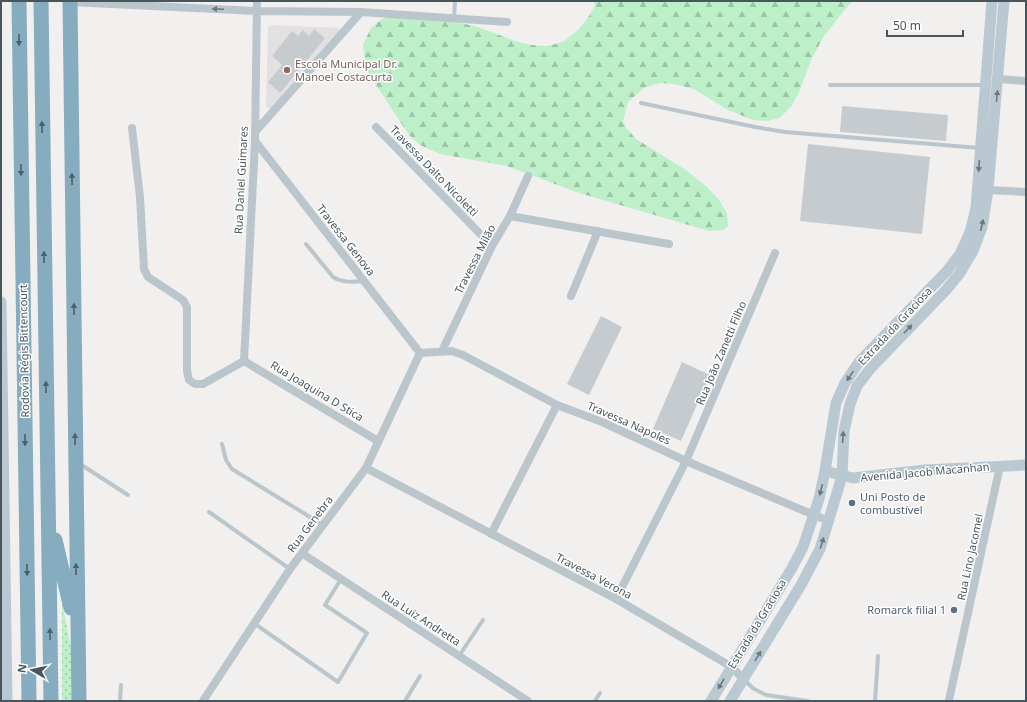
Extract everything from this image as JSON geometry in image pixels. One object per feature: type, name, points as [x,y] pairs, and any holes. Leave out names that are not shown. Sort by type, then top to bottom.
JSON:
[{"type":"highway","name":"Rodovia Régis Bittencourt","points":[[19,1],[29,701]]},
{"type":"highway","name":"Rodovia Régis Bittencourt","points":[[41,1],[51,701]]},
{"type":"highway","points":[[70,2],[79,701]]},
{"type":"highway","points":[[48,510],[77,636]]},
{"type":"main road","name":"Estrada da Graciosa","points":[[711,701],[792,568],[803,547],[814,516],[825,471],[836,403],[845,383],[859,362],[947,271],[960,254],[970,232],[976,208],[992,1]]},
{"type":"main road","name":"Estrada da Graciosa","points":[[730,701],[801,585],[820,549],[842,476],[844,431],[850,404],[857,386],[870,369],[946,290],[960,273],[978,239],[982,227],[988,190],[1004,1]]},
{"type":"main road","points":[[1,302],[7,701]]},
{"type":"main road","name":"Avenida Jacob Macanhan","points":[[825,471],[853,478],[924,470],[1026,465]]},
{"type":"street","name":"Rua Daniel Guimares","points":[[244,361],[255,141],[257,1]]},
{"type":"street","points":[[70,2],[257,11],[362,12],[507,22]]},
{"type":"street","points":[[255,132],[362,12]]},
{"type":"street","points":[[998,79],[1026,81]]},
{"type":"street","name":"Travessa Dalto Nicoletti","points":[[376,127],[492,246]]},
{"type":"street","points":[[132,128],[140,197],[144,269],[148,277],[183,300],[188,307],[186,371],[189,380],[195,384],[203,384],[244,361]]},
{"type":"street","name":"Travessa Genova","points":[[255,141],[420,353]]},
{"type":"street","name":"Travessa Milão","points":[[442,351],[492,246],[510,216],[528,176]]},
{"type":"street","points":[[988,190],[1026,192]]},
{"type":"street","points":[[510,216],[669,244]]},
{"type":"street","points":[[571,296],[598,231]]},
{"type":"street","name":"Rua João Zanetti Filho","points":[[616,599],[686,461],[775,253]]},
{"type":"street","name":"Travessa Napoles","points":[[420,353],[452,351],[463,355],[557,405],[602,422],[686,461],[829,521]]},
{"type":"street","name":"Rua Genebra","points":[[204,701],[290,569],[303,554],[366,468],[420,353]]},
{"type":"street","name":"Rua Joaquina D Stica","points":[[244,361],[378,441]]},
{"type":"street","points":[[491,534],[557,405]]},
{"type":"street","name":"Rua Lino Jacomel","points":[[949,700],[1000,466]]},
{"type":"street","name":"Travessa Verona","points":[[366,468],[616,599],[732,667],[744,680]]},
{"type":"street","name":"Rua Luiz Andretta","points":[[303,554],[528,701]]},
{"type":"lane","points":[[454,18],[455,1]]},
{"type":"lane","points":[[830,85],[986,85]]},
{"type":"lane","points":[[641,103],[755,128],[785,132],[981,148]]},
{"type":"lane","points":[[306,244],[333,277],[342,282],[364,281]]},
{"type":"lane","points":[[222,444],[226,460],[232,469],[324,525]]},
{"type":"lane","points":[[75,461],[128,495]]},
{"type":"lane","points":[[209,512],[290,569]]},
{"type":"lane","points":[[255,624],[338,682],[367,633],[326,605],[341,579]]},
{"type":"lane","points":[[459,656],[483,620]]},
{"type":"lane","points":[[875,701],[878,656]]},
{"type":"lane","points":[[405,701],[420,676]]},
{"type":"lane","name":"Travessa Verona","points":[[744,680],[754,689],[766,696],[808,701]]},
{"type":"lane","points":[[120,701],[121,685]]},
{"type":"lane","points":[[595,701],[600,693]]},
{"type":"shaded area","name":"Escola Municipal Dr. Manoel Costacurta","points":[[272,25],[339,28],[340,32],[271,109],[266,107],[268,27]]},
{"type":"green space","points":[[594,1],[852,1],[824,36],[812,58],[799,92],[791,107],[779,118],[767,121],[753,120],[726,109],[694,89],[674,84],[660,83],[644,88],[628,102],[623,121],[626,128],[636,139],[686,170],[708,188],[720,201],[727,214],[728,226],[723,230],[709,231],[579,193],[507,166],[440,154],[420,145],[409,135],[370,76],[365,62],[363,45],[371,28],[382,19],[396,14],[448,20],[478,27],[530,45],[547,46],[563,42],[578,30],[589,16],[595,5]]},
{"type":"green space","points":[[62,601],[72,653],[73,701],[62,701]]},
{"type":"building","points":[[314,29],[325,38],[280,93],[268,82],[282,65],[272,56],[292,31],[298,36],[303,30],[309,36]]},
{"type":"building","points":[[842,106],[948,115],[946,141],[840,132]]},
{"type":"building","points":[[808,144],[930,157],[922,234],[800,221]]},
{"type":"building","points":[[601,316],[622,327],[589,395],[567,384]]},
{"type":"building","points":[[682,362],[710,375],[681,441],[653,429]]},
{"type":"place","name":"Escola Municipal Dr. Manoel Costacurta","points":[[287,70]]},
{"type":"place","name":"Uni Posto de combustível","points":[[852,503]]},
{"type":"place","name":"Romarck filial 1","points":[[954,610]]}]
